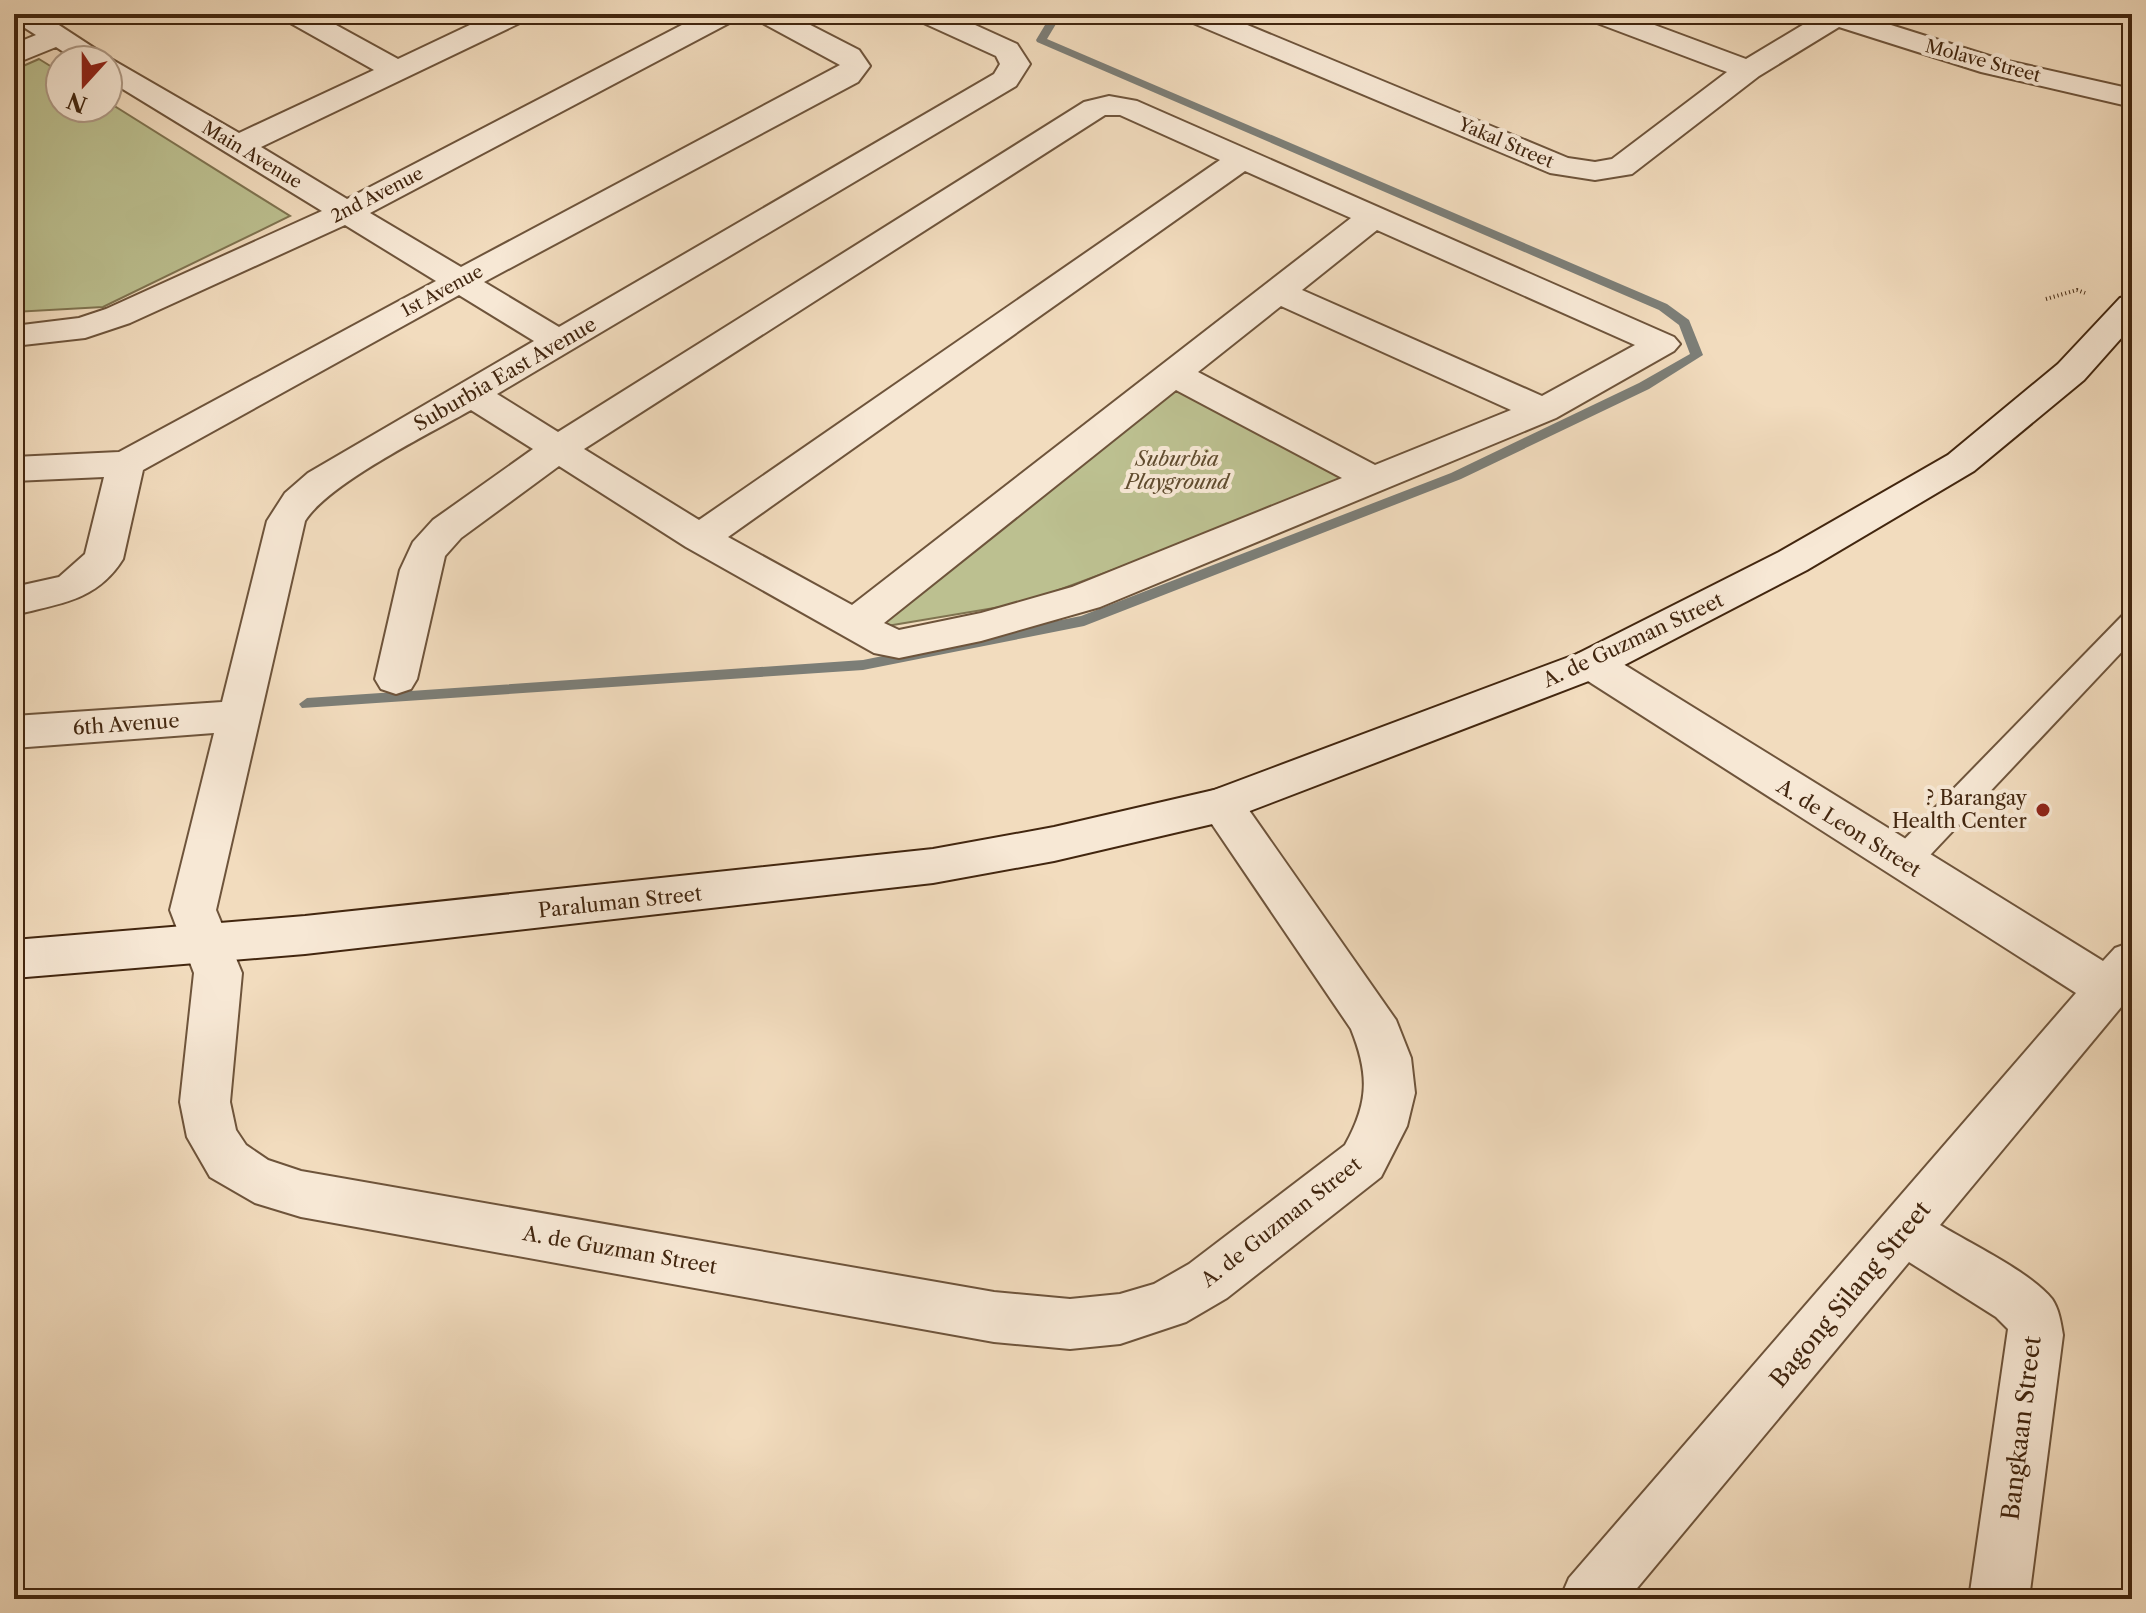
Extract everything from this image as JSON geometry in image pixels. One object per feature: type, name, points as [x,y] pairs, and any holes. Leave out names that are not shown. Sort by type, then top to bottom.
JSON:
[{"type":"street","points":[[22,14],[71,44]]},
{"type":"street","points":[[295,14],[397,70]]},
{"type":"street","points":[[237,146],[516,14]]},
{"type":"street","name":"2nd Avenue","points":[[14,336],[73,330],[118,316],[347,212],[725,14]]},
{"type":"street","name":"1st Avenue","points":[[14,469],[126,464],[460,281],[847,76],[855,66],[849,56],[767,14]]},
{"type":"street","name":"Suburbia East Avenue","points":[[206,944],[193,910],[286,521],[298,502],[321,482],[1005,80],[1015,64],[1007,50],[927,14]]},
{"type":"street","name":"Yakal Street","points":[[1196,14],[1561,166],[1595,171],[1621,167],[1749,70],[1837,16]]},
{"type":"street","points":[[1599,14],[1749,70]]},
{"type":"street","name":"Molave Street","points":[[1837,16],[1991,66],[2132,98]]},
{"type":"street","points":[[14,55],[58,36]]},
{"type":"street","name":"Main Avenue","points":[[124,77],[560,342]]},
{"type":"street","points":[[396,679],[427,551],[447,529],[559,448],[1095,108],[1109,105],[1126,107],[1662,344],[1543,410],[1086,597],[981,627],[899,644],[888,643],[700,538],[559,448],[471,394]]},
{"type":"street","points":[[700,538],[1242,159]]},
{"type":"street","points":[[855,624],[1373,217]]},
{"type":"street","points":[[1278,292],[1543,410]]},
{"type":"street","name":"A. de Guzman Street","points":[[206,944],[218,973],[205,1102],[212,1137],[228,1161],[273,1187],[994,1317],[1070,1324],[1120,1319],[1167,1305],[1208,1281],[1363,1161],[1382,1126],[1390,1093],[1387,1058],[1372,1020],[1221,805],[1592,664],[1793,561],[1961,463],[2071,372],[2132,305]]},
{"type":"street","points":[[1174,374],[1375,480]]},
{"type":"street","points":[[14,601],[28,601],[72,587],[103,559],[126,464]]},
{"type":"street","name":"A. de Leon Street","points":[[1592,664],[1903,862],[2120,975]]},
{"type":"street","name":"6th Avenue","points":[[14,732],[238,716]]},
{"type":"street","name":"Paraluman Street","points":[[14,959],[206,944],[807,882],[933,866],[1098,835],[1221,805]]},
{"type":"street","name":"Bagong Silang Street","points":[[1590,1599],[2120,975]]},
{"type":"street","name":"Bangkaan Street","points":[[1904,1231],[2015,1300],[2033,1317],[2036,1335],[1999,1599]]},
{"type":"lane","points":[[1903,862],[2132,623]]},
{"type":"path","points":[[2046,299],[2077,290],[2087,294]]},
{"type":"green space","points":[[39,59],[44,62],[44,124],[124,124],[124,112],[290,216],[103,307],[14,312],[14,70]]},
{"type":"green space","name":"Suburbia Playground","points":[[1176,383],[1346,477],[1188,542],[1024,603],[881,627],[916,590]]},
{"type":"waterway","points":[[307,704],[863,665],[1084,621],[1456,476],[1644,386],[1697,355],[1685,323],[1663,307],[1041,40],[1054,19],[1047,14]]},
{"type":"place","name":"? Barangay Health Center","points":[[2043,810]]}]
